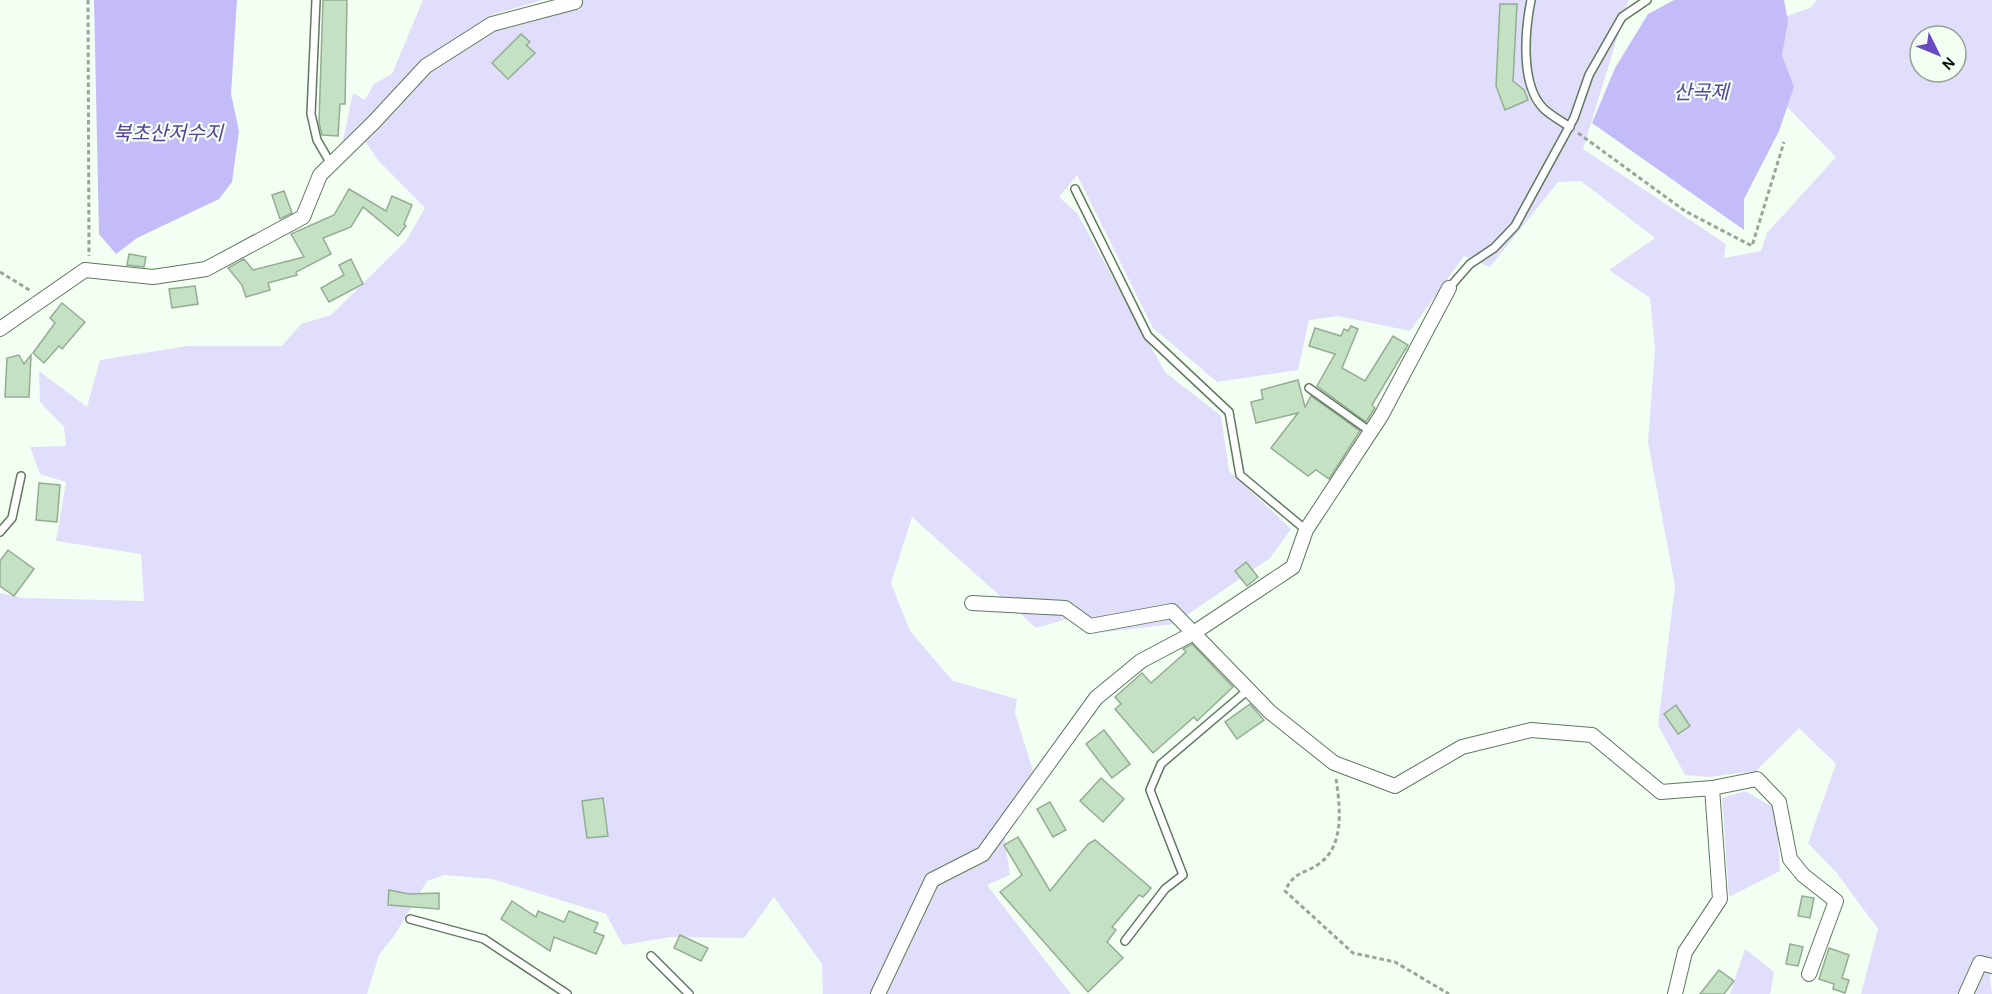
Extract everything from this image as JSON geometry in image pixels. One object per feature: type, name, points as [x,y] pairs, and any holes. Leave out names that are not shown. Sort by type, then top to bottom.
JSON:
[{"type":"street","points":[[0,329],[86,270],[153,277],[206,268],[303,217],[320,175],[426,66],[492,24],[575,2]]},
{"type":"street","points":[[878,994],[932,880],[983,854],[1096,698],[1141,661],[1192,634],[1293,567],[1306,530],[1371,432],[1449,288]]},
{"type":"street","points":[[972,603],[1065,608],[1090,626],[1172,611],[1270,712],[1334,763],[1395,786],[1462,747],[1531,730],[1592,735],[1661,792],[1712,788],[1757,779],[1779,802],[1790,859],[1803,875],[1836,901],[1809,974]]},
{"type":"street","points":[[1675,994],[1685,952],[1720,899],[1712,788]]},
{"type":"street","points":[[1966,994],[1980,963],[1992,966]]},
{"type":"lane","points":[[316,0],[311,114],[317,140],[331,164]]},
{"type":"lane","points":[[1531,0],[1525,48],[1531,85],[1542,108],[1570,127]]},
{"type":"lane","points":[[1449,288],[1470,264],[1494,248],[1515,226],[1570,127],[1589,75],[1622,16],[1647,0]]},
{"type":"lane","points":[[1075,189],[1148,336],[1229,412],[1240,475],[1306,530]]},
{"type":"lane","points":[[1310,388],[1371,432]]},
{"type":"lane","points":[[0,532],[12,518],[21,476]]},
{"type":"lane","points":[[1125,941],[1165,889],[1183,875],[1150,789],[1161,764],[1248,690]]},
{"type":"lane","points":[[410,919],[483,939],[567,994]]},
{"type":"lane","points":[[651,956],[689,994]]},
{"type":"path","points":[[86,270],[90,250],[88,0]]},
{"type":"path","points":[[1570,127],[1685,211],[1752,246],[1784,142]]},
{"type":"path","points":[[0,272],[30,291],[40,301]]},
{"type":"path","points":[[1334,763],[1341,811],[1333,849],[1321,863],[1292,877],[1285,891],[1353,953],[1395,962],[1449,994]]},
{"type":"shaded area","points":[[423,0],[543,0],[491,15],[416,67],[342,145],[353,93],[365,100],[374,84],[392,74]]},
{"type":"shaded area","points":[[583,0],[1629,0],[1583,149],[1726,244],[1724,258],[1761,251],[1767,233],[1836,157],[1787,107],[1794,87],[1782,55],[1787,16],[1810,8],[1817,0],[1992,0],[1992,972],[1990,977],[1992,994],[1861,994],[1878,929],[1836,872],[1808,843],[1836,764],[1799,728],[1756,771],[1709,777],[1685,775],[1658,725],[1675,586],[1648,442],[1655,350],[1650,298],[1609,270],[1655,238],[1581,181],[1558,182],[1490,267],[1464,256],[1410,331],[1338,316],[1309,320],[1298,370],[1217,382],[1153,328],[1077,175],[1059,197],[1077,213],[1165,372],[1221,416],[1229,471],[1291,529],[1270,558],[1174,624],[1089,634],[1070,618],[1036,628],[912,517],[891,583],[910,631],[953,681],[1017,699],[1015,713],[1039,790],[1004,835],[1010,875],[987,885],[1071,994],[823,994],[822,964],[774,897],[744,938],[671,937],[623,945],[606,914],[492,879],[444,875],[427,881],[394,936],[379,955],[367,994],[0,994],[0,593],[24,598],[144,601],[141,554],[56,541],[66,482],[40,474],[30,447],[66,446],[64,427],[40,402],[39,371],[87,407],[100,360],[187,346],[282,346],[301,324],[331,315],[406,241],[425,208],[377,159],[365,141],[431,70],[492,30],[576,8]]},
{"type":"shaded area","points":[[1745,791],[1776,809],[1780,871],[1729,897],[1722,798]]},
{"type":"shaded area","points":[[1745,949],[1774,972],[1770,994],[1730,994]]},
{"type":"water","name":"북초산저수지","points":[[94,0],[237,0],[231,94],[239,131],[232,182],[219,199],[137,238],[116,254],[99,234]]},
{"type":"water","name":"산곡제","points":[[1674,0],[1784,0],[1788,21],[1782,55],[1794,87],[1779,131],[1744,199],[1744,230],[1592,123],[1615,68],[1648,14]]},
{"type":"building","points":[[323,0],[347,0],[345,104],[340,104],[338,136],[322,135],[319,123]]},
{"type":"building","points":[[1500,4],[1517,4],[1513,81],[1524,90],[1528,100],[1505,110],[1496,86]]},
{"type":"building","points":[[521,34],[530,42],[526,45],[535,53],[508,79],[492,63]]},
{"type":"building","points":[[349,189],[386,211],[392,196],[412,205],[404,224],[406,226],[398,236],[363,207],[351,227],[323,238],[331,254],[296,272],[297,275],[268,283],[270,290],[246,297],[242,285],[228,268],[244,259],[253,270],[304,257],[291,234],[334,215]]},
{"type":"building","points":[[284,191],[292,213],[280,219],[272,195]]},
{"type":"building","points":[[129,254],[146,257],[144,267],[127,265]]},
{"type":"building","points":[[351,259],[363,284],[329,302],[321,288],[344,275],[339,265]]},
{"type":"building","points":[[195,286],[198,304],[172,308],[169,289]]},
{"type":"building","points":[[62,303],[85,322],[62,349],[59,346],[44,363],[33,353],[55,323],[50,318]]},
{"type":"building","points":[[1351,326],[1358,329],[1342,368],[1365,381],[1393,336],[1408,345],[1372,405],[1375,408],[1366,422],[1317,386],[1335,354],[1309,346],[1315,328],[1341,336],[1344,329],[1348,331]]},
{"type":"building","points":[[19,355],[24,364],[31,355],[29,397],[5,397],[7,358]]},
{"type":"building","points":[[1298,380],[1305,407],[1311,396],[1360,431],[1329,479],[1316,470],[1308,476],[1271,448],[1298,413],[1256,423],[1251,402],[1263,399],[1261,390]]},
{"type":"building","points":[[39,483],[60,485],[57,522],[36,520]]},
{"type":"building","points":[[8,550],[34,569],[14,596],[0,586],[0,561]]},
{"type":"building","points":[[1246,562],[1258,577],[1247,586],[1235,571]]},
{"type":"building","points":[[1192,644],[1233,687],[1197,721],[1194,717],[1153,753],[1115,709],[1121,704],[1115,697],[1142,673],[1151,683],[1186,652],[1183,649]]},
{"type":"building","points":[[1250,704],[1264,720],[1237,739],[1225,722]]},
{"type":"building","points":[[1676,705],[1690,726],[1678,734],[1664,714]]},
{"type":"building","points":[[1104,730],[1130,764],[1112,778],[1086,744]]},
{"type":"building","points":[[1101,778],[1124,799],[1103,822],[1080,801]]},
{"type":"building","points":[[603,798],[608,836],[587,838],[582,801]]},
{"type":"building","points":[[1050,802],[1066,830],[1053,837],[1037,809]]},
{"type":"building","points":[[1018,837],[1050,891],[1088,844],[1095,840],[1151,888],[1143,897],[1139,895],[1112,927],[1116,930],[1107,942],[1123,958],[1088,992],[1000,892],[1022,875],[1004,845]]},
{"type":"building","points":[[389,890],[409,894],[439,893],[439,909],[388,905]]},
{"type":"building","points":[[1802,896],[1814,898],[1810,918],[1798,916]]},
{"type":"building","points":[[512,901],[536,917],[538,911],[564,922],[569,911],[598,923],[594,932],[604,936],[596,954],[554,937],[550,951],[501,919]]},
{"type":"building","points":[[680,935],[708,948],[701,961],[674,948]]},
{"type":"building","points":[[1790,944],[1803,947],[1798,966],[1786,964]]},
{"type":"building","points":[[1829,948],[1849,955],[1842,978],[1849,980],[1845,993],[1833,989],[1834,984],[1819,979]]},
{"type":"building","points":[[1719,970],[1734,981],[1724,994],[1700,994]]}]
